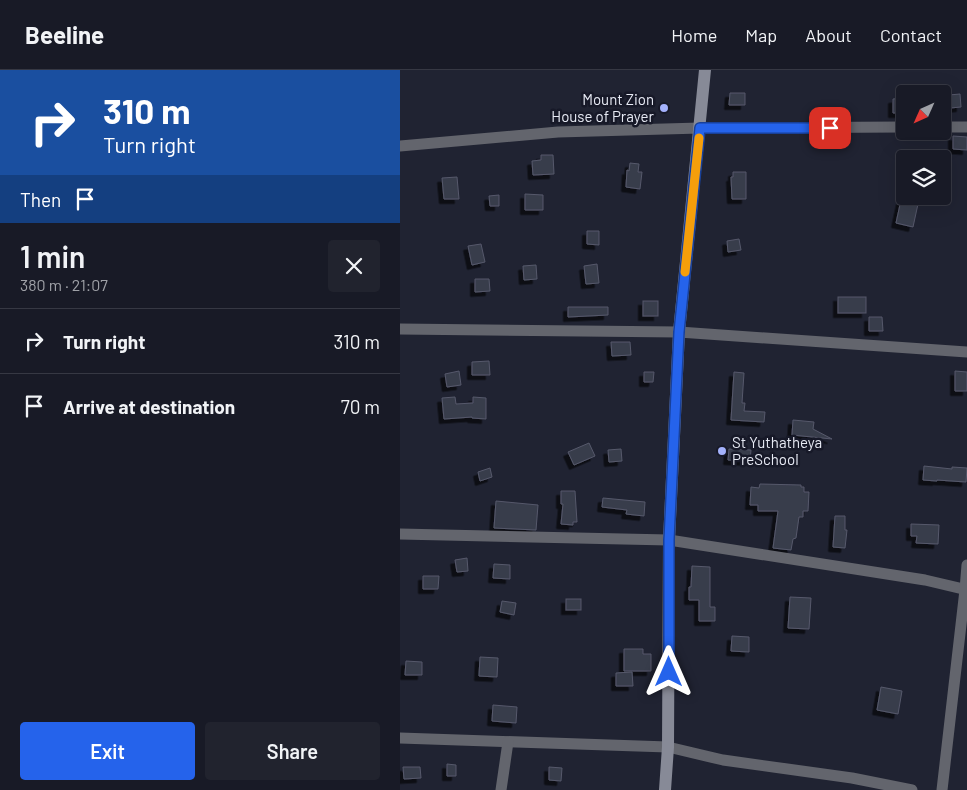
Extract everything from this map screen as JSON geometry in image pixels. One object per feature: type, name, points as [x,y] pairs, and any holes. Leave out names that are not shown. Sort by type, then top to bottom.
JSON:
[{"type":"street","points":[[665,790],[668,747],[669,540],[679,332],[705,70]]},
{"type":"street","points":[[400,146],[558,132],[700,128],[896,127]]},
{"type":"street","points":[[951,127],[967,127]]},
{"type":"street","points":[[400,329],[679,332],[967,352]]},
{"type":"street","points":[[400,534],[669,540],[925,580],[966,590]]},
{"type":"street","points":[[942,790],[966,590],[967,565]]},
{"type":"street","points":[[400,738],[668,747],[723,760],[852,778],[912,790]]},
{"type":"street","points":[[501,790],[508,742]]},
{"type":"building","points":[[730,93],[745,93],[745,105],[729,105]]},
{"type":"building","points":[[960,94],[961,107],[951,108],[951,95]]},
{"type":"building","points":[[893,99],[896,99],[896,113],[893,113]]},
{"type":"building","points":[[953,136],[967,137],[967,150],[953,149]]},
{"type":"building","points":[[541,155],[553,155],[554,174],[533,175],[532,161],[541,160]]},
{"type":"building","points":[[630,163],[639,164],[638,172],[642,172],[640,189],[626,187],[627,170],[629,171]]},
{"type":"building","points":[[733,172],[746,172],[746,199],[732,199],[731,177],[733,177]]},
{"type":"building","points":[[457,177],[459,199],[444,199],[442,178]]},
{"type":"building","points":[[525,194],[543,195],[543,210],[525,210]]},
{"type":"building","points":[[499,195],[499,206],[490,206],[489,196]]},
{"type":"building","points":[[900,205],[918,205],[913,227],[896,223]]},
{"type":"building","points":[[587,231],[599,231],[599,245],[587,244]]},
{"type":"building","points":[[739,239],[741,250],[728,252],[727,241]]},
{"type":"building","points":[[481,244],[485,262],[472,265],[468,246]]},
{"type":"building","points":[[597,264],[599,283],[586,284],[584,266]]},
{"type":"building","points":[[536,265],[537,279],[524,280],[523,266]]},
{"type":"building","points":[[475,279],[489,279],[490,291],[475,292]]},
{"type":"building","points":[[838,297],[866,297],[866,313],[838,313]]},
{"type":"building","points":[[643,301],[658,301],[658,316],[643,316]]},
{"type":"building","points":[[568,307],[608,307],[608,315],[568,317]]},
{"type":"building","points":[[869,317],[882,317],[883,331],[869,331]]},
{"type":"building","points":[[611,342],[630,342],[631,355],[612,356]]},
{"type":"building","points":[[489,361],[490,375],[472,375],[472,362]]},
{"type":"building","points":[[459,371],[461,385],[447,387],[445,374]]},
{"type":"building","points":[[955,371],[967,372],[967,391],[955,391]]},
{"type":"building","points":[[644,372],[654,372],[653,382],[644,382]]},
{"type":"building","points":[[734,372],[744,373],[742,403],[745,403],[744,411],[765,412],[764,422],[731,420]]},
{"type":"building","points":[[455,397],[456,404],[473,403],[473,397],[486,398],[486,419],[472,417],[444,419],[442,398]]},
{"type":"building","points":[[793,420],[814,422],[813,429],[832,439],[792,435]]},
{"type":"building","points":[[589,443],[595,456],[574,465],[568,452]]},
{"type":"building","points":[[621,449],[622,461],[609,462],[608,450]]},
{"type":"building","points":[[729,449],[751,450],[750,461],[728,460]]},
{"type":"building","points":[[924,466],[952,469],[952,467],[967,468],[966,482],[923,480]]},
{"type":"building","points":[[490,468],[492,477],[480,481],[478,472]]},
{"type":"building","points":[[760,484],[801,485],[801,487],[804,487],[804,492],[809,492],[808,511],[803,511],[803,517],[799,517],[796,538],[793,539],[791,550],[773,548],[778,511],[758,511],[758,505],[750,505],[751,487],[759,488]]},
{"type":"building","points":[[561,491],[575,491],[577,522],[573,522],[573,525],[561,524],[563,504],[561,504]]},
{"type":"building","points":[[603,498],[645,502],[644,516],[626,514],[627,510],[602,507]]},
{"type":"building","points":[[496,501],[538,505],[536,530],[494,528]]},
{"type":"building","points":[[835,516],[845,516],[845,530],[847,530],[845,548],[833,547]]},
{"type":"building","points":[[911,524],[939,525],[938,544],[916,543],[917,536],[911,536]]},
{"type":"building","points":[[467,558],[468,571],[457,572],[455,560]]},
{"type":"building","points":[[494,564],[510,565],[510,579],[493,578]]},
{"type":"building","points":[[692,566],[710,567],[710,607],[715,607],[715,621],[699,621],[699,600],[689,600]]},
{"type":"building","points":[[423,576],[439,576],[438,589],[423,589]]},
{"type":"building","points":[[790,597],[811,598],[809,629],[788,628]]},
{"type":"building","points":[[566,599],[581,599],[581,610],[566,610]]},
{"type":"building","points":[[502,601],[516,603],[514,615],[500,612]]},
{"type":"building","points":[[732,636],[749,637],[749,652],[731,651]]},
{"type":"building","points":[[624,649],[643,649],[643,654],[651,654],[651,671],[624,671]]},
{"type":"building","points":[[480,657],[498,658],[497,677],[479,676]]},
{"type":"building","points":[[406,661],[422,662],[422,675],[405,675]]},
{"type":"building","points":[[632,672],[633,686],[616,686],[616,673]]},
{"type":"building","points":[[881,687],[902,691],[898,714],[877,710]]},
{"type":"building","points":[[493,705],[517,707],[516,723],[492,721]]},
{"type":"building","points":[[447,764],[456,765],[456,776],[447,776]]},
{"type":"building","points":[[403,767],[420,767],[421,778],[404,779]]},
{"type":"building","points":[[549,767],[562,768],[561,781],[549,780]]},
{"type":"slow traffic","points":[[685,272],[699,138]]},
{"type":"place","name":"Mount Zion House of Prayer","points":[[664,108]]},
{"type":"place","name":"St Yuthatheya PreSchool","points":[[722,451]]},
{"type":"route","points":[[669,672],[669,540],[679,332],[700,128],[830,128]]}]
